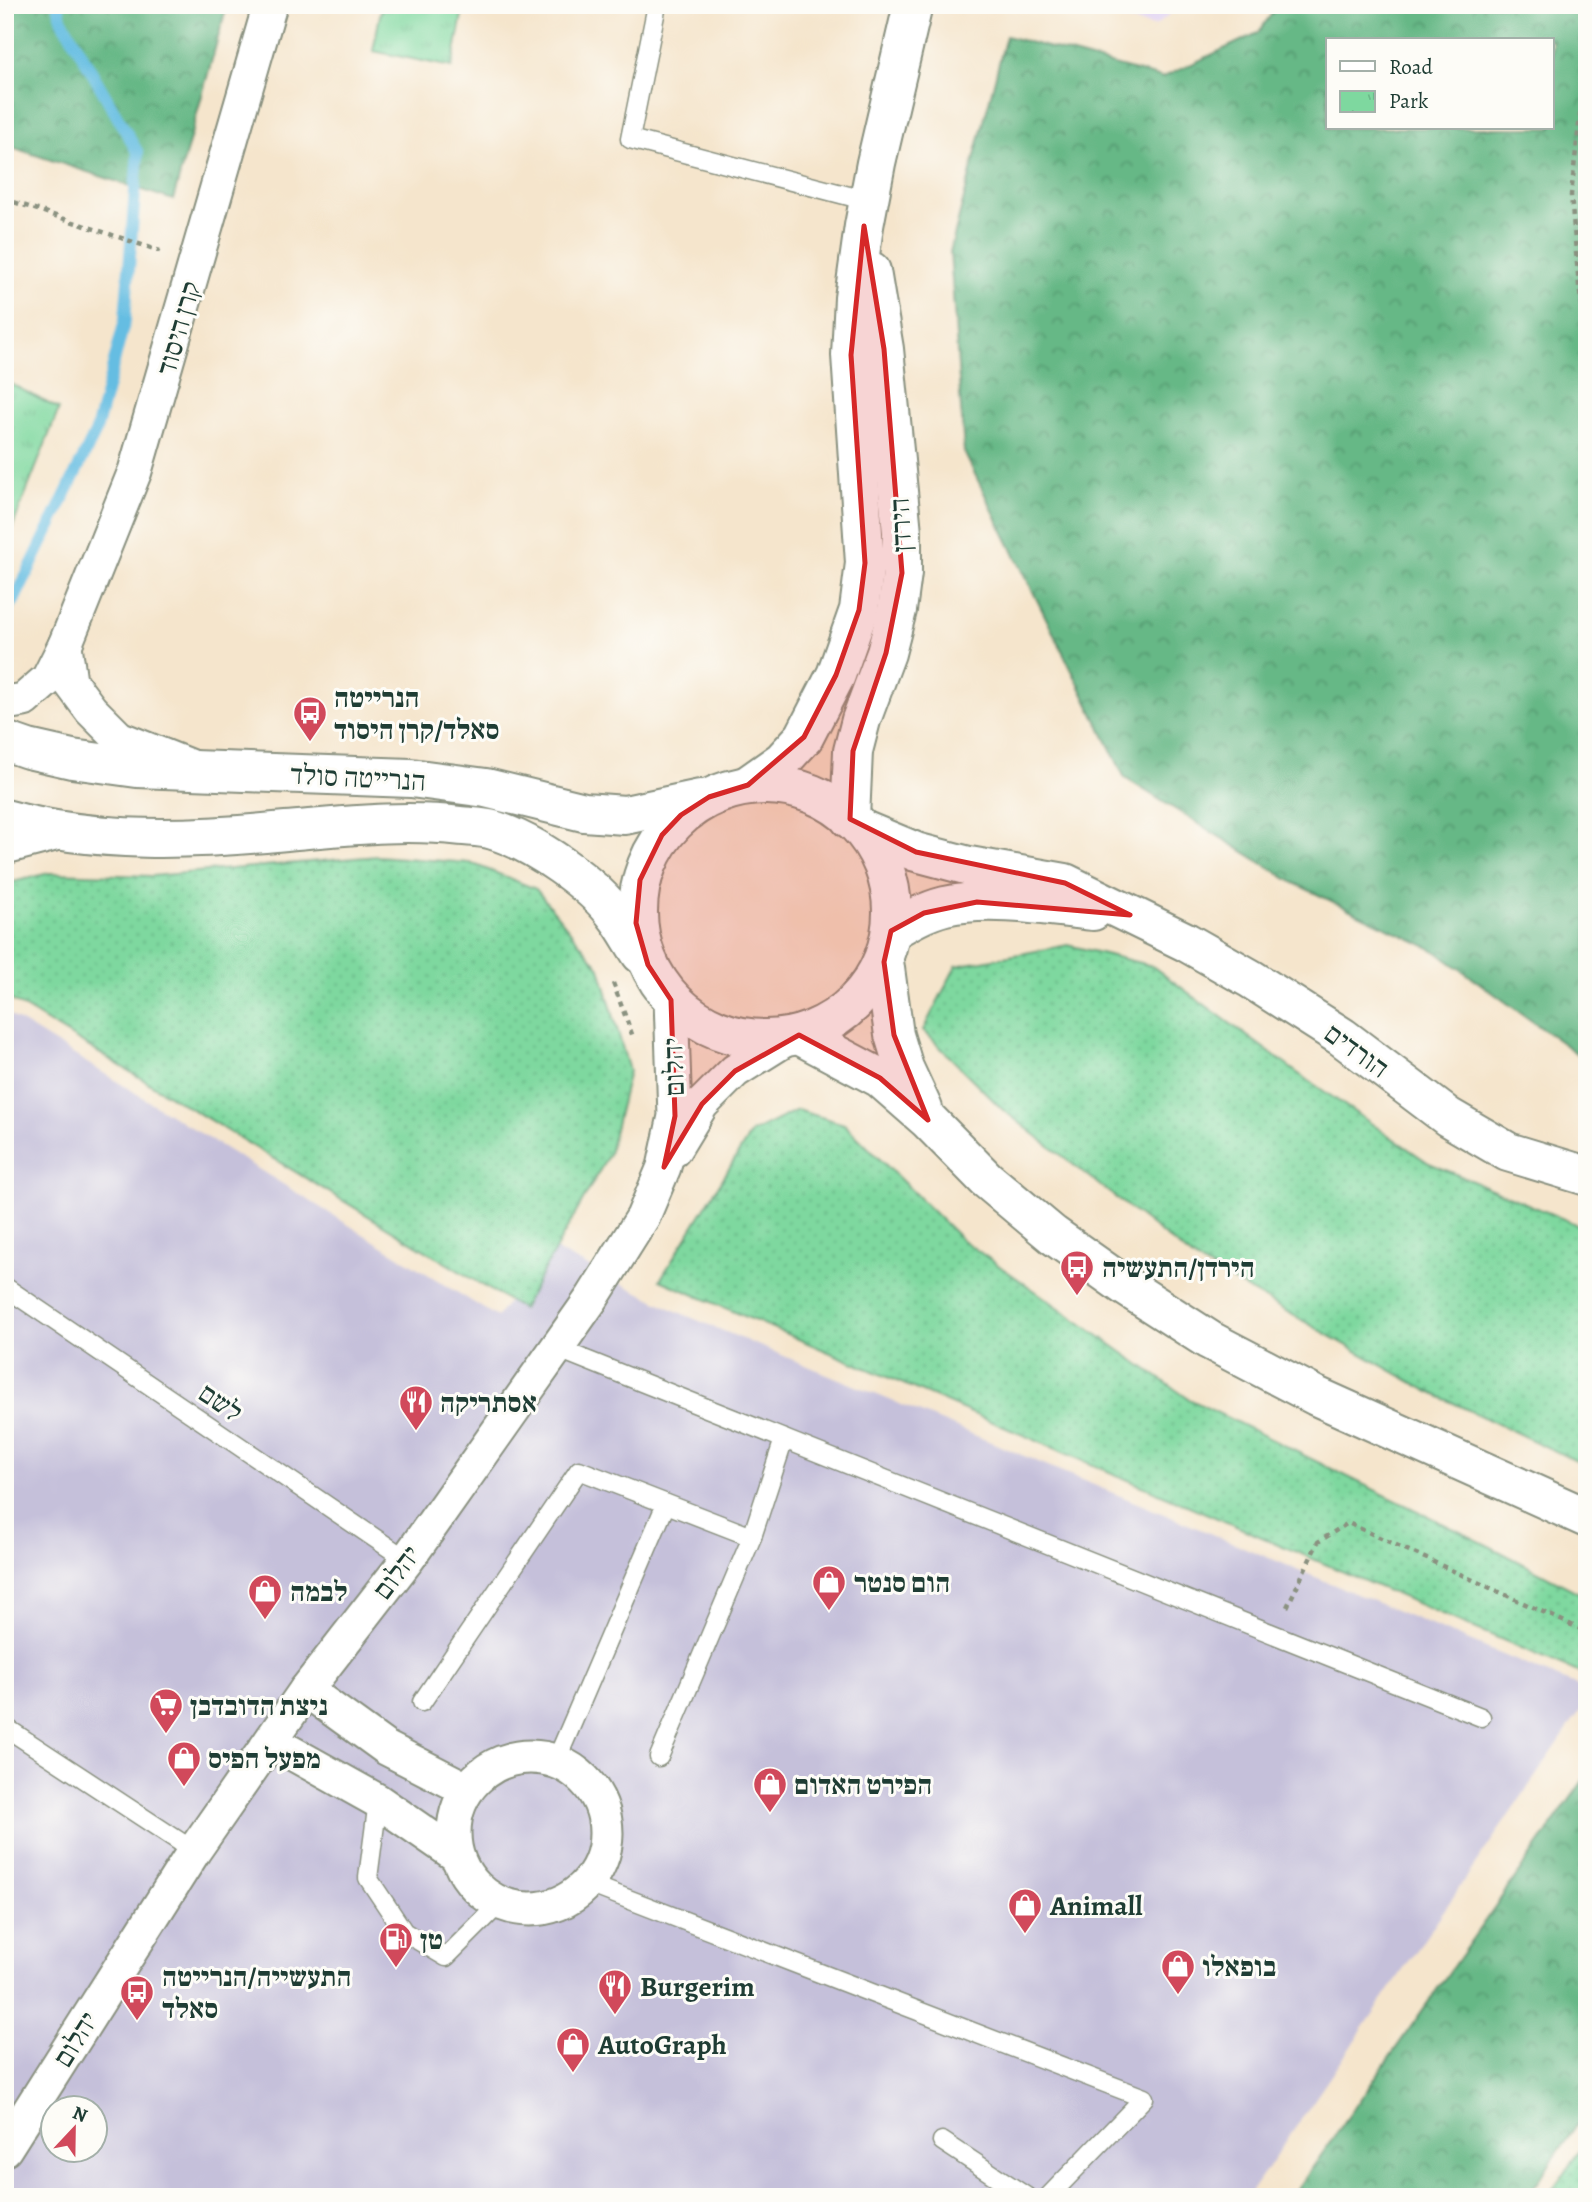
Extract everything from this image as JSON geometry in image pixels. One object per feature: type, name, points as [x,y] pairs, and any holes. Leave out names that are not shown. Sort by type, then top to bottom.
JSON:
[{"type":"main road","name":"הירדן","points":[[748,785],[782,761],[804,737],[836,676],[859,610],[865,563],[851,355],[854,298],[866,214],[913,5]]},
{"type":"main road","name":"הירדן","points":[[857,825],[853,751],[861,720],[886,653],[897,610],[902,573],[902,532],[884,349],[866,214]]},
{"type":"main road","name":"הנרייטה סולד","points":[[5,741],[72,759],[136,768],[411,778],[486,788],[584,812],[625,815],[709,797]]},
{"type":"main road","points":[[648,965],[636,923],[640,880],[651,852],[662,835],[681,815],[709,797],[748,785],[781,785],[807,792],[833,804],[857,825],[886,872],[891,888],[893,917],[887,946],[860,998],[826,1025],[792,1037]]},
{"type":"main road","name":"הנרייטה סולד","points":[[5,820],[62,832],[131,838],[226,837],[390,822],[445,824],[492,830],[531,846],[585,883],[617,916],[671,1000],[705,1026],[744,1039],[792,1037]]},
{"type":"main road","name":"הורדים","points":[[857,825],[916,852],[969,866],[1065,883],[1186,942],[1251,979],[1342,1037],[1448,1117],[1508,1152],[1587,1176]]},
{"type":"main road","name":"הורדים","points":[[887,946],[924,913],[946,906],[978,902],[1051,906],[1130,915]]},
{"type":"main road","points":[[887,946],[894,1035],[904,1068],[928,1120]]},
{"type":"main road","points":[[792,1037],[880,1078],[928,1120],[986,1180],[1053,1235],[1125,1286],[1209,1340],[1315,1396],[1587,1518]]},
{"type":"street","name":"קרן היסוד","points":[[5,703],[23,700],[48,680],[65,645],[135,471],[270,5]]},
{"type":"street","name":"קרן היסוד","points":[[65,645],[70,682],[91,710],[119,738],[198,770]]},
{"type":"street","points":[[5,847],[62,832]]},
{"type":"street","name":"יהלום","points":[[5,2149],[194,1851],[306,1690],[407,1560],[556,1349],[643,1217],[664,1167],[675,1116],[671,1000]]},
{"type":"street","points":[[664,1167],[702,1104],[735,1071],[792,1037]]},
{"type":"street","points":[[306,1690],[386,1748],[466,1789]]},
{"type":"street","points":[[272,1742],[378,1801],[456,1856],[477,1889],[499,1904],[520,1910],[547,1908],[568,1900],[589,1884],[599,1867],[607,1842],[606,1822],[598,1797],[587,1781],[556,1761],[525,1756],[498,1763],[485,1770],[466,1789],[454,1820],[456,1856]]},
{"type":"lane","points":[[657,5],[630,139],[866,214]]},
{"type":"lane","name":"לשם","points":[[5,1287],[407,1560]]},
{"type":"lane","points":[[556,1349],[1481,1717]]},
{"type":"lane","points":[[659,1757],[752,1537],[784,1439]]},
{"type":"lane","points":[[422,1702],[579,1470],[752,1537]]},
{"type":"lane","points":[[556,1761],[666,1503]]},
{"type":"lane","points":[[5,1727],[194,1851]]},
{"type":"lane","points":[[378,1801],[368,1878],[404,1932],[446,1957],[499,1904]]},
{"type":"lane","points":[[589,1884],[1144,2098],[1048,2197]]},
{"type":"lane","points":[[942,2140],[1027,2197]]},
{"type":"path","points":[[1587,53],[1571,195],[1587,341]]},
{"type":"path","points":[[5,199],[197,263]]},
{"type":"path","points":[[610,974],[634,1039]]},
{"type":"path","points":[[1273,1635],[1318,1542],[1348,1523],[1587,1632]]},
{"type":"highlighted area","points":[[864,226],[884,349],[902,573],[886,653],[853,751],[850,819],[916,852],[1065,883],[1130,915],[977,902],[924,913],[891,931],[884,962],[894,1035],[928,1120],[880,1078],[799,1035],[735,1071],[702,1104],[664,1167],[675,1116],[671,1000],[648,965],[636,923],[640,880],[662,835],[681,815],[709,797],[748,785],[804,737],[836,675],[859,610],[865,563],[851,355]]},
{"type":"shaded area","points":[[1049,5],[1181,5],[1155,26]]},
{"type":"shaded area","points":[[5,1012],[497,1317],[547,1246],[678,1312],[1587,1690],[1587,1701],[1248,2197],[5,2197]]},
{"type":"green space","points":[[5,5],[227,5],[173,200],[5,145]]},
{"type":"green space","points":[[382,5],[464,5],[452,67],[373,51]]},
{"type":"green space","points":[[1278,5],[1587,5],[1587,1061],[1434,950],[1294,883],[1125,778],[964,452],[950,252],[1006,36],[1162,78],[1258,33]]},
{"type":"green space","points":[[5,381],[59,409],[5,546]]},
{"type":"green space","points":[[377,856],[471,863],[536,889],[600,968],[629,1071],[609,1154],[522,1309],[5,996],[5,884],[49,873],[152,876]]},
{"type":"green space","points":[[1068,945],[1152,966],[1296,1072],[1429,1163],[1578,1225],[1587,1226],[1587,1466],[1428,1391],[1197,1261],[1002,1109],[923,1030],[956,966]]},
{"type":"green space","points":[[797,1110],[844,1124],[961,1239],[1189,1399],[1587,1597],[1587,1676],[660,1280],[751,1133]]},
{"type":"green space","points":[[1587,1775],[1587,2110],[1527,2197],[1292,2197]]},
{"type":"green space","points":[[1587,2141],[1587,2197],[1547,2197]]},
{"type":"waterway","points":[[5,610],[14,601],[96,431],[125,320],[138,153],[61,18],[58,5]]},
{"type":"place","name":"הנרייטה סאלד/קרן היסוד","points":[[310,743]]},
{"type":"place","name":"הירדן/התעשיה","points":[[1077,1297]]},
{"type":"place","name":"אסתריקה","points":[[416,1432]]},
{"type":"place","name":"הום סנטר","points":[[829,1612]]},
{"type":"place","name":"לבמה","points":[[265,1621]]},
{"type":"place","name":"ניצת הדובדבן","points":[[166,1735]]},
{"type":"place","name":"מפעל הפיס","points":[[184,1788]]},
{"type":"place","name":"הפירט האדום","points":[[770,1814]]},
{"type":"place","name":"Animall","points":[[1025,1935]]},
{"type":"place","name":"טן","points":[[396,1969]]},
{"type":"place","name":"בופאלו","points":[[1178,1996]]},
{"type":"place","name":"Burgerim","points":[[615,2016]]},
{"type":"place","name":"התעשייה/הנרייטה סאלד","points":[[137,2022]]},
{"type":"place","name":"AutoGraph","points":[[573,2074]]}]
